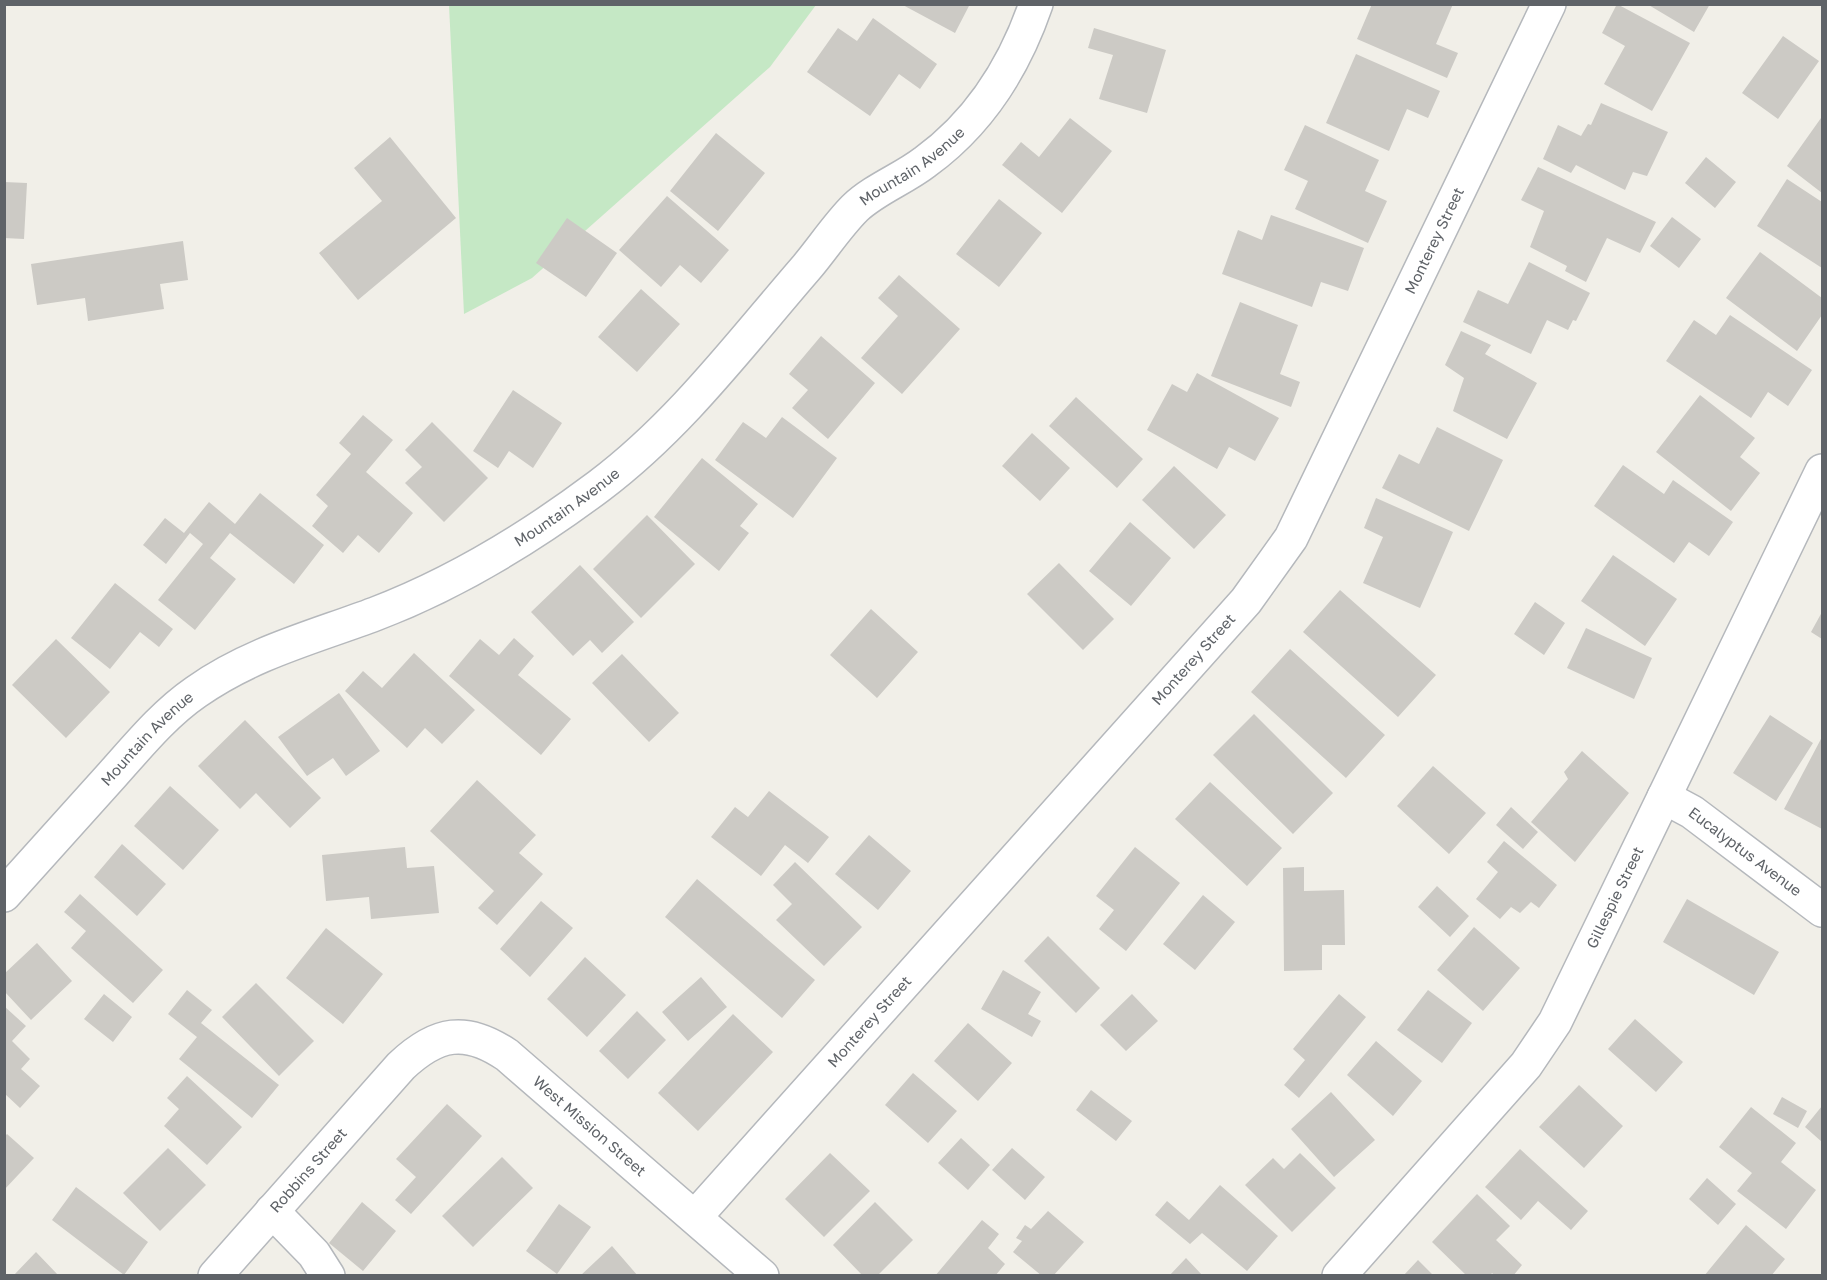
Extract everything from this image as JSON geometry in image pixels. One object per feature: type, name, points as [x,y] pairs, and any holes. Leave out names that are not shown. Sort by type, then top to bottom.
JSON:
[{"type":"street","name":"Mountain Avenue","points":[[4,895],[153,730],[195,693],[242,664],[293,642],[376,613],[447,582],[527,537],[602,484],[666,428],[737,350],[856,207],[924,163],[956,136],[984,106],[1007,72],[1025,35],[1036,4]]},
{"type":"street","name":"Monterey Street","points":[[696,1217],[1245,602],[1284,547],[1323,476],[1549,4]]},
{"type":"street","name":"Gillespie Street","points":[[1339,1275],[1526,1065],[1549,1030],[1822,471]]},
{"type":"street","name":"Eucalyptus Avenue","points":[[1664,797],[1692,812],[1822,910]]},
{"type":"street","name":"West Mission Street","points":[[401,1066],[417,1051],[452,1036],[471,1038],[490,1044],[696,1217],[751,1272]]},
{"type":"street","name":"Robbins Street","points":[[215,1275],[401,1066]]},
{"type":"street","points":[[272,1211],[314,1254],[328,1275]]},
{"type":"green space","points":[[449,5],[816,5],[770,67],[532,278],[464,314]]},
{"type":"building","points":[[901,4],[970,4],[955,33]]},
{"type":"building","points":[[1372,4],[1453,4],[1436,44],[1458,53],[1447,78],[1357,39]]},
{"type":"building","points":[[1617,4],[1690,43],[1652,111],[1604,84],[1625,46],[1602,33]]},
{"type":"building","points":[[1647,4],[1710,4],[1694,32]]},
{"type":"building","points":[[873,18],[937,64],[920,89],[899,74],[870,116],[807,72],[838,28],[857,41]]},
{"type":"building","points":[[1094,28],[1166,50],[1147,113],[1099,99],[1113,55],[1088,48]]},
{"type":"building","points":[[1783,36],[1819,61],[1778,119],[1742,93]]},
{"type":"building","points":[[1356,54],[1440,91],[1428,118],[1407,109],[1389,151],[1326,123]]},
{"type":"building","points":[[1601,103],[1668,132],[1647,176],[1633,172],[1625,190],[1576,165],[1571,173],[1543,159],[1558,125],[1581,136],[1588,124],[1591,125]]},
{"type":"building","points":[[1070,118],[1112,151],[1062,213],[1002,165],[1021,142],[1039,157]]},
{"type":"building","points":[[1821,118],[1822,120],[1822,193],[1787,166]]},
{"type":"building","points":[[1305,125],[1379,160],[1365,191],[1387,201],[1368,243],[1295,209],[1308,181],[1284,170]]},
{"type":"building","points":[[716,133],[765,173],[718,231],[670,191]]},
{"type":"building","points":[[390,137],[456,218],[358,300],[319,253],[382,201],[354,168]]},
{"type":"building","points":[[1706,157],[1736,182],[1715,208],[1685,183]]},
{"type":"building","points":[[1538,167],[1656,222],[1640,253],[1607,238],[1586,282],[1565,271],[1567,266],[1530,247],[1544,211],[1521,200]]},
{"type":"building","points":[[1787,179],[1822,202],[1822,268],[1757,226]]},
{"type":"building","points":[[4,182],[27,183],[24,239],[4,238]]},
{"type":"building","points":[[667,196],[729,250],[701,283],[680,265],[661,287],[619,250]]},
{"type":"building","points":[[999,199],[1042,233],[999,287],[956,254]]},
{"type":"building","points":[[1271,215],[1364,248],[1348,291],[1321,282],[1312,307],[1222,274],[1238,230],[1262,240]]},
{"type":"building","points":[[1672,217],[1701,239],[1679,268],[1650,246]]},
{"type":"building","points":[[567,218],[617,253],[586,297],[536,263]]},
{"type":"building","points":[[183,241],[188,280],[160,284],[164,309],[88,321],[85,298],[37,305],[31,264]]},
{"type":"building","points":[[1760,252],[1822,298],[1822,315],[1797,351],[1726,298]]},
{"type":"building","points":[[1529,262],[1590,293],[1576,321],[1573,320],[1568,330],[1547,320],[1531,354],[1463,322],[1478,290],[1508,304]]},
{"type":"building","points":[[899,275],[960,329],[902,394],[861,358],[898,316],[878,298]]},
{"type":"building","points":[[641,289],[680,324],[637,372],[598,337]]},
{"type":"building","points":[[1240,302],[1298,325],[1280,374],[1300,382],[1291,407],[1211,376]]},
{"type":"building","points":[[1730,315],[1812,370],[1788,406],[1768,392],[1751,418],[1666,361],[1694,320],[1716,335]]},
{"type":"building","points":[[1461,331],[1491,345],[1485,354],[1537,383],[1507,439],[1453,411],[1464,378],[1445,365]]},
{"type":"building","points":[[821,336],[875,383],[828,439],[792,408],[808,390],[789,374]]},
{"type":"building","points":[[1197,373],[1279,418],[1255,461],[1229,447],[1217,469],[1147,430],[1172,384],[1187,392]]},
{"type":"building","points":[[513,390],[562,423],[533,468],[509,451],[498,468],[473,451]]},
{"type":"building","points":[[1700,395],[1755,438],[1740,457],[1760,473],[1731,511],[1656,452]]},
{"type":"building","points":[[1076,397],[1143,459],[1117,488],[1049,426]]},
{"type":"building","points":[[363,415],[393,440],[366,472],[413,513],[379,553],[358,535],[343,553],[312,526],[328,506],[316,495],[351,454],[339,443]]},
{"type":"building","points":[[782,417],[837,458],[793,518],[715,460],[743,422],[766,438]]},
{"type":"building","points":[[432,422],[488,478],[444,522],[405,483],[422,467],[405,450]]},
{"type":"building","points":[[1437,427],[1503,460],[1469,531],[1382,488],[1399,454],[1419,464]]},
{"type":"building","points":[[1032,433],[1070,468],[1040,501],[1002,466]]},
{"type":"building","points":[[702,458],[758,504],[740,526],[749,533],[719,571],[654,517]]},
{"type":"building","points":[[1623,465],[1664,494],[1673,480],[1733,522],[1709,556],[1689,542],[1674,563],[1594,506]]},
{"type":"building","points":[[1174,466],[1226,515],[1194,549],[1142,500]]},
{"type":"building","points":[[260,493],[324,545],[294,584],[230,533],[210,558],[236,579],[195,630],[158,600],[203,544],[190,533],[166,564],[143,545],[165,518],[184,533],[209,502],[235,524]]},
{"type":"building","points":[[1376,498],[1453,532],[1420,608],[1363,583],[1383,537],[1364,528]]},
{"type":"building","points":[[647,515],[695,564],[641,618],[593,569]]},
{"type":"building","points":[[1130,522],[1171,558],[1131,606],[1089,571]]},
{"type":"building","points":[[1613,555],[1677,599],[1645,646],[1581,601]]},
{"type":"building","points":[[1059,563],[1114,619],[1083,650],[1027,594]]},
{"type":"building","points":[[580,565],[634,622],[602,653],[590,640],[573,656],[531,612]]},
{"type":"building","points":[[115,583],[173,629],[159,647],[140,632],[110,669],[71,638]]},
{"type":"building","points":[[1340,590],[1436,675],[1398,717],[1303,632]]},
{"type":"building","points":[[1535,602],[1565,623],[1544,655],[1514,634]]},
{"type":"building","points":[[871,609],[918,652],[877,698],[830,655]]},
{"type":"building","points":[[1822,612],[1822,639],[1811,632]]},
{"type":"building","points":[[1586,628],[1652,658],[1634,699],[1567,668]]},
{"type":"building","points":[[514,638],[534,656],[518,675],[571,719],[541,755],[449,676],[480,639],[499,655]]},
{"type":"building","points":[[56,639],[110,692],[66,738],[12,685]]},
{"type":"building","points":[[1290,649],[1385,735],[1346,778],[1251,692]]},
{"type":"building","points":[[414,653],[475,710],[442,744],[425,728],[407,748],[345,691],[363,671],[382,688]]},
{"type":"building","points":[[622,654],[679,713],[649,742],[592,683]]},
{"type":"building","points":[[339,693],[380,751],[346,776],[333,758],[307,776],[278,737]]},
{"type":"building","points":[[1254,714],[1333,793],[1293,834],[1213,755]]},
{"type":"building","points":[[1770,715],[1813,743],[1776,801],[1733,773]]},
{"type":"building","points":[[245,720],[321,798],[290,828],[256,793],[240,809],[198,766]]},
{"type":"building","points":[[1822,737],[1822,829],[1784,809]]},
{"type":"building","points":[[1582,751],[1629,793],[1575,862],[1531,822],[1568,779],[1564,772]]},
{"type":"building","points":[[1433,766],[1486,813],[1449,854],[1397,806]]},
{"type":"building","points":[[477,780],[536,835],[519,853],[543,874],[497,925],[478,908],[494,891],[430,831]]},
{"type":"building","points":[[1210,782],[1282,848],[1247,886],[1175,819]]},
{"type":"building","points":[[170,786],[219,830],[183,870],[134,826]]},
{"type":"building","points":[[769,791],[829,837],[808,863],[785,845],[761,876],[711,837],[735,807],[748,817]]},
{"type":"building","points":[[1511,807],[1538,832],[1523,849],[1496,825]]},
{"type":"building","points":[[869,835],[911,871],[878,910],[835,874]]},
{"type":"building","points":[[1504,841],[1557,885],[1539,908],[1531,902],[1520,913],[1511,907],[1500,919],[1476,899],[1498,872],[1487,862]]},
{"type":"building","points":[[122,844],[166,884],[137,916],[94,877]]},
{"type":"building","points":[[405,847],[407,868],[434,866],[439,913],[371,919],[369,897],[326,901],[322,855]]},
{"type":"building","points":[[1135,847],[1180,883],[1126,951],[1099,929],[1114,910],[1096,896]]},
{"type":"building","points":[[795,862],[862,927],[824,966],[776,920],[792,904],[773,885]]},
{"type":"building","points":[[1304,867],[1304,891],[1344,890],[1345,945],[1322,945],[1322,970],[1284,971],[1283,868]]},
{"type":"building","points":[[697,879],[815,980],[782,1018],[665,917]]},
{"type":"building","points":[[1437,886],[1469,916],[1450,937],[1418,907]]},
{"type":"building","points":[[80,894],[163,970],[133,1003],[71,948],[86,931],[64,912]]},
{"type":"building","points":[[1203,895],[1235,922],[1195,970],[1163,944]]},
{"type":"building","points":[[1687,899],[1779,952],[1754,995],[1663,942]]},
{"type":"building","points":[[541,901],[573,928],[530,977],[500,949]]},
{"type":"building","points":[[1474,927],[1520,968],[1483,1011],[1437,970]]},
{"type":"building","points":[[326,928],[383,974],[343,1024],[286,978]]},
{"type":"building","points":[[1048,936],[1100,988],[1076,1013],[1024,961]]},
{"type":"building","points":[[37,943],[72,981],[31,1020],[4,991],[4,974]]},
{"type":"building","points":[[585,957],[626,995],[587,1037],[547,999]]},
{"type":"building","points":[[1003,970],[1041,992],[1028,1014],[1041,1021],[1032,1037],[981,1009]]},
{"type":"building","points":[[701,977],[727,1007],[688,1041],[662,1012]]},
{"type":"building","points":[[256,983],[314,1041],[279,1076],[222,1017]]},
{"type":"building","points":[[187,990],[212,1010],[201,1023],[279,1085],[252,1118],[179,1059],[197,1037],[168,1014]]},
{"type":"building","points":[[1428,990],[1472,1023],[1442,1063],[1397,1030]]},
{"type":"building","points":[[104,994],[132,1017],[113,1042],[84,1019]]},
{"type":"building","points":[[1132,994],[1158,1021],[1126,1051],[1100,1025]]},
{"type":"building","points":[[1339,994],[1366,1017],[1299,1098],[1284,1085],[1305,1060],[1293,1049]]},
{"type":"building","points":[[4,1006],[26,1026],[12,1041],[30,1059],[21,1069],[40,1086],[20,1108],[4,1093]]},
{"type":"building","points":[[637,1011],[666,1040],[628,1079],[599,1051]]},
{"type":"building","points":[[733,1014],[773,1052],[698,1131],[658,1093]]},
{"type":"building","points":[[1635,1019],[1683,1062],[1656,1092],[1608,1049]]},
{"type":"building","points":[[968,1023],[1012,1063],[978,1101],[934,1061]]},
{"type":"building","points":[[1376,1041],[1422,1081],[1393,1116],[1347,1075]]},
{"type":"building","points":[[913,1073],[957,1111],[928,1143],[885,1105]]},
{"type":"building","points":[[187,1076],[242,1127],[207,1165],[164,1126],[179,1109],[167,1098]]},
{"type":"building","points":[[1579,1085],[1623,1126],[1584,1168],[1539,1127]]},
{"type":"building","points":[[1091,1090],[1132,1121],[1116,1141],[1076,1110]]},
{"type":"building","points":[[1331,1092],[1375,1140],[1334,1177],[1291,1129]]},
{"type":"building","points":[[1782,1097],[1807,1111],[1798,1128],[1773,1114]]},
{"type":"building","points":[[447,1104],[482,1136],[411,1214],[395,1200],[416,1177],[396,1159]]},
{"type":"building","points":[[1822,1106],[1822,1142],[1805,1127]]},
{"type":"building","points":[[1751,1107],[1796,1143],[1781,1162],[1816,1190],[1786,1229],[1737,1191],[1752,1173],[1719,1147]]},
{"type":"building","points":[[7,1134],[34,1158],[4,1190],[4,1137]]},
{"type":"building","points":[[961,1138],[990,1165],[968,1190],[938,1163]]},
{"type":"building","points":[[168,1148],[206,1185],[160,1231],[123,1193]]},
{"type":"building","points":[[1012,1148],[1045,1177],[1025,1200],[992,1170]]},
{"type":"building","points":[[1520,1149],[1588,1211],[1571,1230],[1538,1201],[1521,1220],[1485,1187]]},
{"type":"building","points":[[830,1153],[870,1191],[824,1237],[785,1199]]},
{"type":"building","points":[[1300,1153],[1336,1188],[1292,1232],[1245,1185],[1273,1158],[1284,1169]]},
{"type":"building","points":[[502,1157],[533,1188],[473,1247],[442,1216]]},
{"type":"building","points":[[1707,1178],[1736,1204],[1718,1225],[1689,1199]]},
{"type":"building","points":[[1220,1185],[1278,1236],[1247,1271],[1202,1233],[1190,1244],[1155,1215],[1167,1201],[1189,1220]]},
{"type":"building","points":[[76,1187],[148,1242],[124,1275],[52,1220]]},
{"type":"building","points":[[1477,1194],[1510,1226],[1496,1240],[1522,1265],[1513,1276],[1495,1276],[1492,1273],[1490,1276],[1467,1276],[1432,1242]]},
{"type":"building","points":[[362,1202],[396,1231],[363,1271],[329,1243]]},
{"type":"building","points":[[875,1202],[913,1240],[877,1276],[863,1276],[833,1245]]},
{"type":"building","points":[[559,1204],[591,1227],[557,1274],[526,1251]]},
{"type":"building","points":[[1048,1211],[1084,1242],[1053,1276],[1042,1276],[1013,1252],[1022,1241],[1016,1238],[1025,1225],[1031,1229]]},
{"type":"building","points":[[982,1220],[999,1234],[988,1248],[1005,1264],[995,1276],[935,1276]]},
{"type":"building","points":[[1746,1225],[1785,1259],[1771,1276],[1704,1276]]},
{"type":"building","points":[[612,1246],[638,1276],[580,1276]]},
{"type":"building","points":[[36,1252],[59,1276],[13,1276]]},
{"type":"building","points":[[1186,1258],[1203,1276],[1169,1276]]},
{"type":"building","points":[[1418,1260],[1434,1276],[1403,1276]]}]
